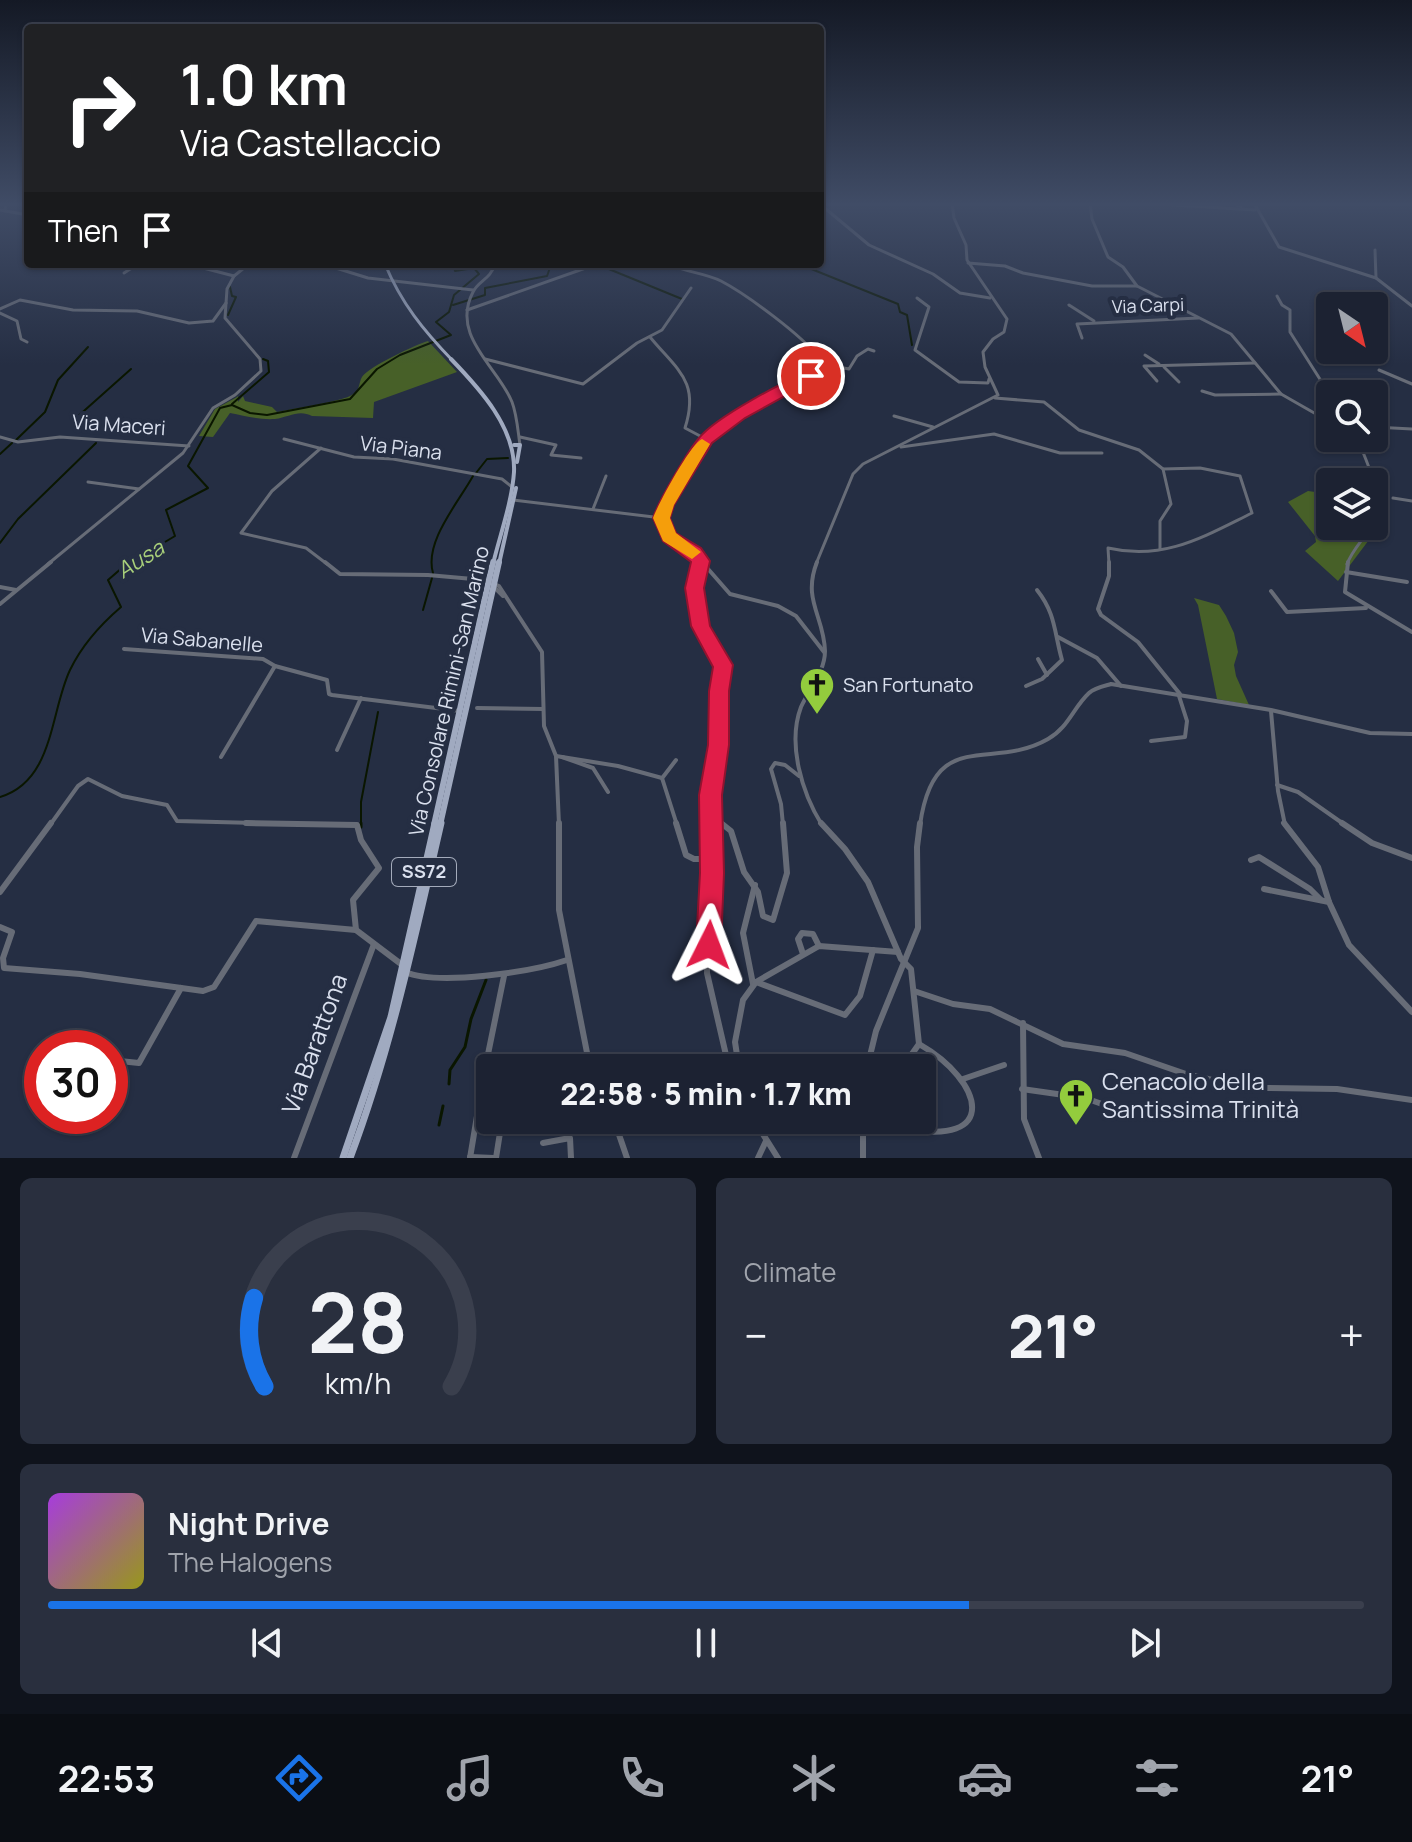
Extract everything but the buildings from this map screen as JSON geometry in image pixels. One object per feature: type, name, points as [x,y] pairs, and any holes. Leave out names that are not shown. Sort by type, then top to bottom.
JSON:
[{"type":"main road","name":"Via Consolare Rimini-San Marino","points":[[343,1158],[381,1051],[513,500],[517,462],[517,445],[498,410],[401,303],[388,268]]},
{"type":"main road","name":"Via Consolare Rimini-San Marino","points":[[350,1158],[387,1053],[490,602],[512,487],[512,448],[501,421],[436,342]]},
{"type":"street","points":[[896,257],[933,274],[960,293],[990,298]]},
{"type":"street","points":[[968,257],[968,263],[990,298],[1004,308],[1007,316],[1004,332],[983,348],[998,395],[995,398]]},
{"type":"street","name":"Via Carpi","points":[[1108,257],[1123,267],[1137,286],[1231,334],[1281,394],[1316,414]]},
{"type":"street","points":[[1310,257],[1376,278],[1412,304]]},
{"type":"street","points":[[1375,257],[1376,278]]},
{"type":"street","name":"Via Carpi","points":[[968,263],[1005,266],[1025,274],[1074,283],[1106,287],[1137,286]]},
{"type":"street","points":[[124,273],[132,268]]},
{"type":"street","points":[[203,268],[234,276]]},
{"type":"street","points":[[0,311],[20,300],[73,310],[137,311],[196,324],[213,321],[226,303],[227,289],[234,276],[244,268]]},
{"type":"street","points":[[336,268],[391,282],[473,290]]},
{"type":"street","points":[[494,268],[491,276],[473,290],[467,310],[475,348],[512,402],[520,437],[517,445]]},
{"type":"street","points":[[467,310],[587,268]]},
{"type":"street","points":[[675,268],[720,280],[807,342],[818,354],[818,363],[811,376],[734,418],[701,445]]},
{"type":"street","points":[[485,359],[583,384],[637,343],[662,330],[691,288]]},
{"type":"street","points":[[1277,296],[1282,305],[1290,310],[1290,332],[1320,380]]},
{"type":"street","points":[[917,298],[929,307],[915,350],[959,382],[988,383],[991,378]]},
{"type":"street","name":"Via Maceri","points":[[0,604],[189,446],[213,408],[235,395],[262,367],[249,344],[226,321],[226,303]]},
{"type":"street","name":"Via Carpi","points":[[1069,305],[1096,322]]},
{"type":"street","points":[[0,311],[17,319],[21,326],[21,339],[27,342]]},
{"type":"street","name":"Via Carpi","points":[[1082,338],[1077,324],[1201,318]]},
{"type":"street","points":[[650,337],[691,386],[693,409],[685,429],[702,437],[701,445],[677,490],[666,503],[662,518],[669,537],[694,553],[730,594],[778,606],[796,616],[824,654]]},
{"type":"street","points":[[818,363],[849,369],[857,356],[868,349],[874,351]]},
{"type":"street","points":[[1145,355],[1163,366],[1179,382]]},
{"type":"street","points":[[1157,381],[1143,367],[1256,363]]},
{"type":"street","points":[[1379,370],[1412,384]]},
{"type":"street","points":[[1202,391],[1215,395],[1281,394]]},
{"type":"street","points":[[919,1044],[911,969],[898,952],[868,882],[817,818],[801,778],[796,755],[797,720],[823,665],[824,654],[809,582],[853,474],[863,464],[995,398],[1044,402],[1079,430],[1139,450],[1163,469],[1171,504],[1160,521],[1160,549]]},
{"type":"street","points":[[894,416],[935,427]]},
{"type":"street","points":[[1388,428],[1412,429]]},
{"type":"street","points":[[895,448],[988,434],[1048,452],[1087,457],[1102,453]]},
{"type":"street","name":"Via Maceri","points":[[0,437],[18,442],[60,437],[189,446]]},
{"type":"street","points":[[520,437],[556,445],[551,455],[581,458]]},
{"type":"street","name":"Via Piana","points":[[284,439],[354,457],[393,459],[470,472],[502,479],[512,487]]},
{"type":"street","points":[[321,448],[272,491],[241,533],[306,548],[340,574],[428,575],[492,583],[506,598],[542,652],[544,726],[558,755],[559,910],[587,1054]]},
{"type":"street","points":[[1368,452],[1378,466]]},
{"type":"street","points":[[1151,741],[1185,737],[1187,721],[1180,695],[1138,642],[1101,615],[1098,609],[1109,576],[1108,548],[1130,553],[1179,548],[1252,513],[1238,474],[1200,468],[1163,469]]},
{"type":"street","points":[[593,509],[606,476]]},
{"type":"street","points":[[88,482],[139,489]]},
{"type":"street","points":[[1391,491],[1393,501],[1412,501]]},
{"type":"street","points":[[513,500],[662,518]]},
{"type":"street","points":[[1370,543],[1363,546],[1346,572],[1345,592],[1412,632]]},
{"type":"street","points":[[701,561],[695,588],[701,626],[708,644],[723,665],[719,691],[719,745],[710,814],[712,859],[707,973],[726,1054]]},
{"type":"street","points":[[1346,572],[1407,582]]},
{"type":"street","points":[[0,587],[16,590]]},
{"type":"street","points":[[1026,686],[1047,675],[1062,660],[1055,620],[1049,605],[1037,590]]},
{"type":"street","points":[[1271,591],[1287,612],[1367,607]]},
{"type":"street","points":[[490,602],[494,597],[506,598]]},
{"type":"street","points":[[1056,636],[1097,658],[1121,686]]},
{"type":"street","name":"Via Sabanelle","points":[[124,649],[263,659],[275,666],[327,680],[329,694],[332,695],[461,711]]},
{"type":"street","points":[[1038,659],[1047,675]]},
{"type":"street","name":"Via Sabanelle","points":[[221,757],[275,666]]},
{"type":"street","points":[[870,1054],[876,1031],[918,928],[919,821],[925,797],[945,767],[965,756],[1040,743],[1065,726],[1094,688],[1105,684],[1271,710],[1370,733],[1412,734]]},
{"type":"street","points":[[337,750],[361,698]]},
{"type":"street","name":"Via Consolare Rimini-San Marino","points":[[477,708],[543,709]]},
{"type":"street","points":[[1271,710],[1277,785],[1285,826],[1318,867],[1329,902],[1349,945],[1412,1012]]},
{"type":"street","points":[[558,755],[662,778]]},
{"type":"street","points":[[558,755],[593,768],[608,792]]},
{"type":"street","points":[[662,778],[676,760]]},
{"type":"street","points":[[710,814],[731,831],[744,872],[755,885],[763,916],[773,920],[787,873],[781,804],[771,769],[775,763],[781,763],[801,778]]},
{"type":"street","points":[[662,778],[686,855],[694,859],[712,859]]},
{"type":"street","points":[[0,892],[78,786],[88,779],[122,796],[167,805],[177,821],[357,825],[361,840],[379,868],[353,900],[356,930]]},
{"type":"street","points":[[1277,785],[1298,792],[1372,843],[1412,858]]},
{"type":"street","points":[[1251,860],[1259,857],[1310,889],[1321,900]]},
{"type":"street","points":[[755,885],[743,933],[755,983]]},
{"type":"street","points":[[1264,889],[1329,902]]},
{"type":"street","points":[[0,927],[12,932],[3,958],[4,968],[80,974],[208,991],[214,987],[256,921],[356,930],[402,965],[406,974],[505,975],[542,969],[567,960]]},
{"type":"street","points":[[803,954],[798,939],[802,933],[813,934],[819,946]]},
{"type":"street","name":"Via Barattona","points":[[294,1158],[323,1070],[374,944]]},
{"type":"street","points":[[737,1054],[735,1042],[743,1000],[755,983],[819,946],[898,952]]},
{"type":"street","points":[[755,983],[845,1015],[860,996],[873,950]]},
{"type":"street","points":[[499,1134],[495,1158],[470,1157],[505,975]]},
{"type":"street","points":[[128,1063],[139,1063],[181,988]]},
{"type":"street","points":[[914,991],[953,1004],[990,1009],[1063,1044],[1125,1053],[1186,1074],[1221,1082],[1263,1088],[1337,1089],[1412,1100]]},
{"type":"street","points":[[1023,1023],[1024,1119],[1039,1158]]},
{"type":"street","points":[[909,1054],[919,1044]]},
{"type":"street","points":[[919,1044],[941,1056],[963,1079],[972,1101],[971,1123],[966,1132],[957,1138]]},
{"type":"street","points":[[963,1079],[1004,1065]]},
{"type":"street","points":[[1022,1089],[1085,1098],[1119,1110]]},
{"type":"street","points":[[619,1134],[627,1158]]},
{"type":"street","points":[[762,1134],[778,1158]]},
{"type":"street","points":[[863,1134],[863,1158]]},
{"type":"street","points":[[913,1134],[944,1141]]},
{"type":"street","points":[[543,1143],[570,1138],[571,1158]]},
{"type":"street","points":[[758,1158],[766,1141]]},
{"type":"green space","points":[[428,341],[457,372],[374,402],[373,418],[303,413],[269,419],[230,413],[213,437],[199,436],[215,409],[237,397],[252,381],[238,396],[238,402],[243,396],[245,401],[272,407],[277,412],[326,403],[354,394],[366,373]]},
{"type":"green space","points":[[1308,491],[1316,492],[1316,540],[1369,540],[1338,581],[1305,551],[1316,542],[1315,536],[1288,502]]},
{"type":"green space","points":[[1194,598],[1219,605],[1226,616],[1238,652],[1234,665],[1236,676],[1249,705],[1217,699]]},
{"type":"waterway","name":"Ausa","points":[[454,268],[455,271],[474,268]]},
{"type":"waterway","name":"Ausa","points":[[0,797],[18,789],[41,761],[70,670],[92,636],[121,607],[108,580],[123,567],[175,536],[166,510],[208,488],[188,466],[220,408],[232,405],[250,413],[267,415],[350,399],[377,369],[400,355],[451,335],[436,322],[449,312],[454,295],[479,274],[474,268]]},
{"type":"waterway","points":[[453,305],[485,295],[485,288],[547,276],[550,268]]},
{"type":"waterway","points":[[606,268],[682,299]]},
{"type":"waterway","points":[[809,268],[898,304],[900,312],[907,315],[912,345]]},
{"type":"waterway","points":[[228,315],[236,297],[232,296],[230,287]]},
{"type":"waterway","points":[[16,440],[45,412],[58,380],[88,347]]},
{"type":"waterway","points":[[232,404],[269,372],[268,361],[263,359]]},
{"type":"waterway","points":[[76,418],[131,369]]},
{"type":"waterway","points":[[0,454],[12,443]]},
{"type":"waterway","points":[[0,543],[18,519],[96,443]]},
{"type":"waterway","points":[[476,473],[487,459],[508,458]]},
{"type":"waterway","points":[[433,573],[433,549],[438,536],[473,476]]},
{"type":"waterway","points":[[423,610],[432,578]]},
{"type":"waterway","points":[[361,827],[361,802],[378,712]]},
{"type":"waterway","points":[[449,1084],[450,1070],[465,1047],[471,1019],[486,980]]},
{"type":"waterway","points":[[439,1125],[443,1106]]},
{"type":"slow traffic","points":[[692,552],[669,537],[662,518],[666,503],[677,490],[702,444]]},
{"type":"place","name":"San Fortunato","points":[[817,716]]},
{"type":"place","name":"Cenacolo della Santissima Trinità","points":[[1076,1127]]},
{"type":"route","points":[[709,945],[711,795],[719,745],[719,691],[723,665],[708,644],[701,626],[695,596],[701,561],[669,537],[662,518],[666,503],[706,440],[734,418],[811,376]]}]
